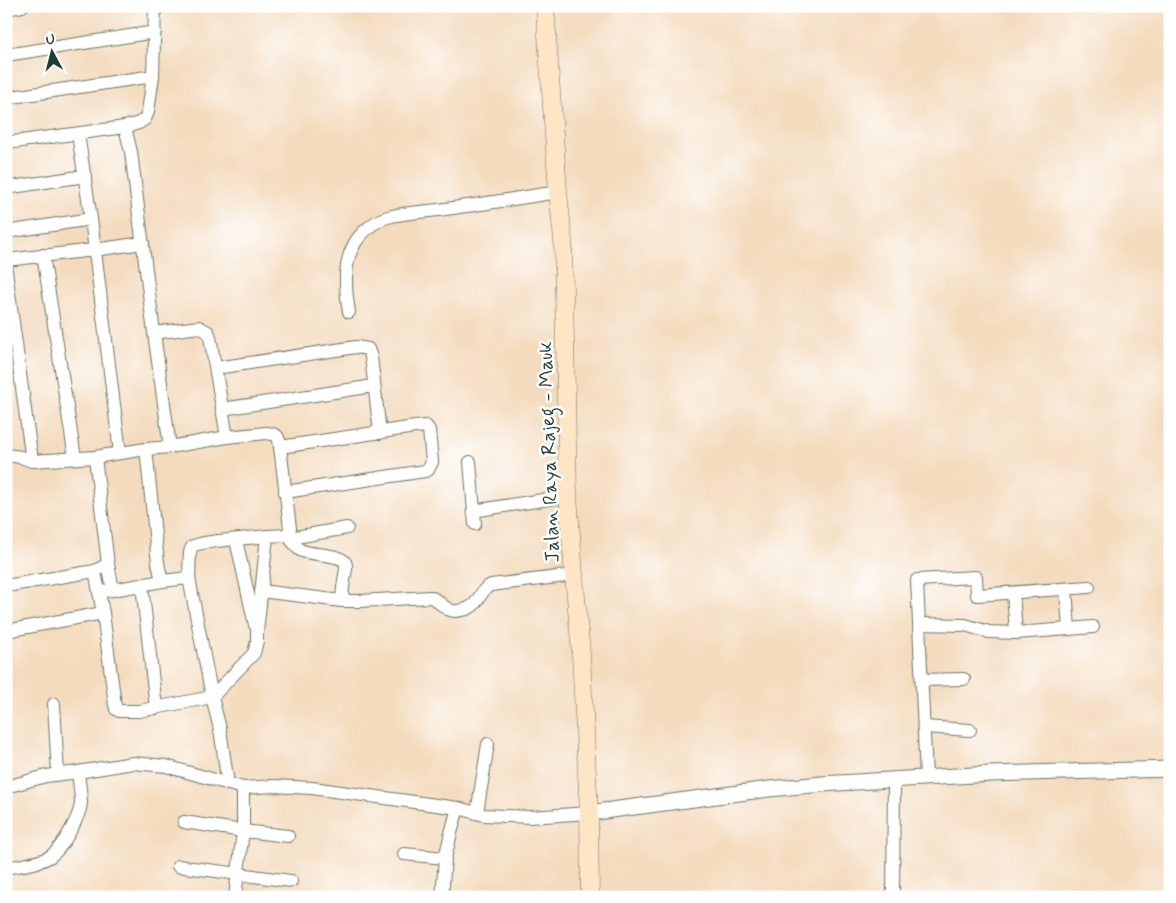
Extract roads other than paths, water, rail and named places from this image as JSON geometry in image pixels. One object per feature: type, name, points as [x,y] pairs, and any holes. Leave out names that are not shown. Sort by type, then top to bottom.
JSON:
[{"type":"main road","name":"Jalan Raya Rajeg - Mauk","points":[[545,6],[563,240],[568,496],[581,654],[589,813],[590,897]]},
{"type":"street","points":[[6,8],[22,6]]},
{"type":"street","points":[[6,144],[125,127],[145,119],[148,112],[153,76],[155,6]]},
{"type":"street","points":[[6,55],[155,32]]},
{"type":"street","points":[[6,98],[153,76]]},
{"type":"street","points":[[125,127],[132,152],[170,447]]},
{"type":"street","points":[[78,134],[91,219],[120,453]]},
{"type":"street","points":[[6,188],[85,176]]},
{"type":"street","points":[[349,312],[346,291],[348,257],[353,244],[361,234],[381,219],[558,192]]},
{"type":"street","points":[[6,232],[91,219]]},
{"type":"street","points":[[6,260],[143,243]]},
{"type":"street","points":[[44,255],[75,458]]},
{"type":"street","points":[[6,275],[32,461]]},
{"type":"street","points":[[154,333],[199,327],[204,328],[208,332],[216,368],[227,438]]},
{"type":"street","points":[[216,368],[356,347],[368,349],[370,352],[380,433]]},
{"type":"street","points":[[222,410],[374,386]]},
{"type":"street","points":[[280,447],[415,427],[427,427],[429,430],[432,462],[428,470],[285,492]]},
{"type":"street","points":[[6,455],[32,461],[95,457],[227,438],[266,433],[273,434],[279,440],[290,538],[296,546],[307,553],[337,557],[344,560],[346,567],[342,601]]},
{"type":"street","points":[[146,449],[158,563],[162,581]]},
{"type":"street","points":[[95,457],[113,590]]},
{"type":"street","points":[[470,462],[475,524]]},
{"type":"street","points":[[473,511],[568,496]]},
{"type":"street","points":[[228,784],[220,729],[212,698],[189,578],[192,546],[206,542],[268,536],[290,538],[347,528]]},
{"type":"street","points":[[257,633],[268,536]]},
{"type":"street","points":[[96,571],[104,613],[116,709],[120,711],[139,711],[212,698],[254,654],[258,641],[236,540]]},
{"type":"street","points":[[6,586],[96,571],[108,564]]},
{"type":"street","points":[[261,591],[342,601],[430,596],[452,611],[471,608],[476,604],[488,586],[574,576]]},
{"type":"street","points":[[926,778],[918,580],[976,576],[977,596],[1089,587]]},
{"type":"street","points":[[99,592],[189,578]]},
{"type":"street","points":[[142,585],[156,708]]},
{"type":"street","points":[[1066,589],[1069,629]]},
{"type":"street","points":[[1013,593],[1016,633]]},
{"type":"street","points":[[6,631],[104,613]]},
{"type":"street","points":[[919,624],[965,625],[989,632],[1016,633],[1093,627]]},
{"type":"street","points":[[922,680],[964,679]]},
{"type":"street","points":[[54,704],[58,774]]},
{"type":"street","points":[[924,728],[970,730]]},
{"type":"street","points":[[476,813],[488,744]]},
{"type":"street","points":[[6,787],[58,774],[133,763],[152,764],[166,766],[243,788],[272,786],[312,788],[458,808],[484,815],[530,817],[589,813],[769,789],[822,784],[990,774],[1170,769]]},
{"type":"street","points":[[6,868],[38,862],[51,856],[57,850],[75,821],[81,805],[78,772]]},
{"type":"street","points":[[894,780],[894,896]]},
{"type":"street","points":[[235,897],[243,831],[243,788]]},
{"type":"street","points":[[442,897],[445,858],[458,808]]},
{"type":"street","points":[[184,822],[288,836]]},
{"type":"street","points":[[404,854],[445,858]]},
{"type":"street","points":[[178,866],[291,881]]}]
